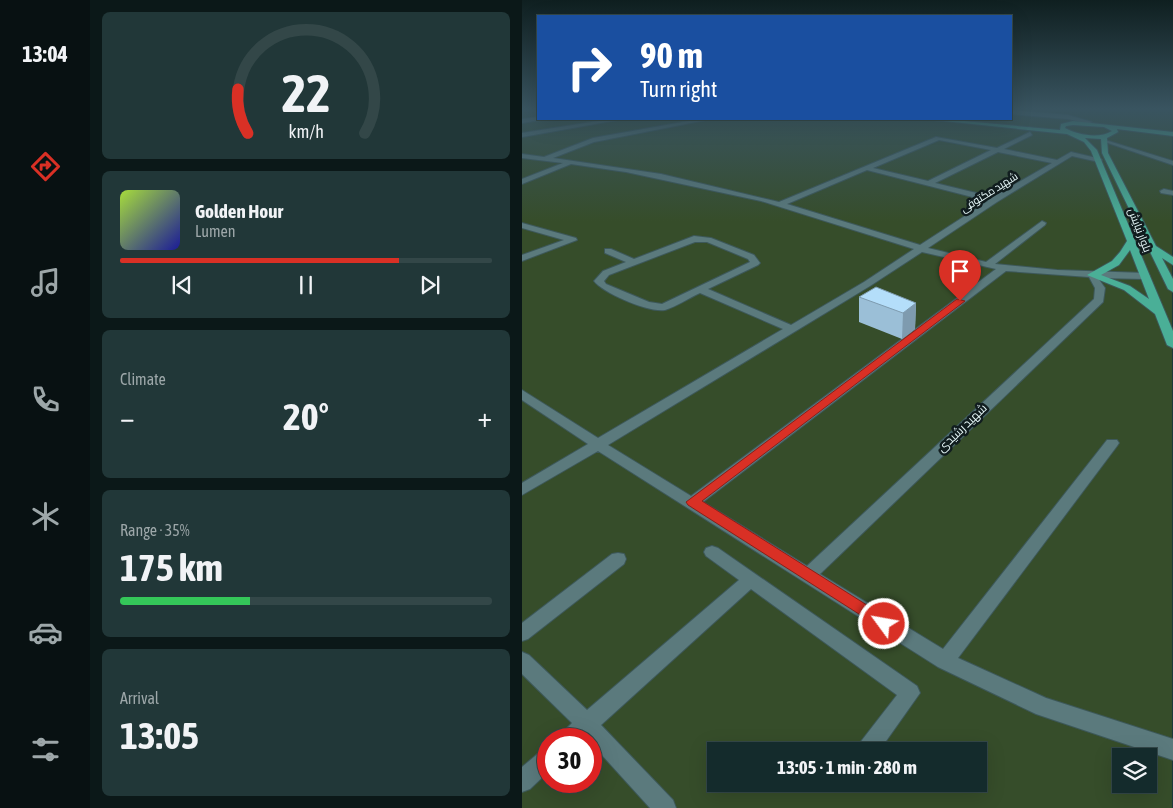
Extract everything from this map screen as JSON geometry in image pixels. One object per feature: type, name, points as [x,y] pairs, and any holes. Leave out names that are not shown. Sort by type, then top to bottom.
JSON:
[{"type":"main road","name":"بلوار نیایش","points":[[1091,147],[1108,182],[1172,345]]},
{"type":"main road","name":"بلوار نیایش","points":[[1106,147],[1105,153],[1149,242],[1170,277],[1172,289]]},
{"type":"main road","points":[[1108,182],[1119,182]]},
{"type":"main road","points":[[1092,275],[1105,270],[1122,258],[1130,242]]},
{"type":"main road","points":[[1149,242],[1172,262]]},
{"type":"main road","points":[[1092,275],[1112,280],[1135,292],[1161,317]]},
{"type":"street","points":[[543,158],[574,147]]},
{"type":"street","points":[[780,204],[917,147]]},
{"type":"street","points":[[982,147],[1059,162]]},
{"type":"street","points":[[928,184],[1005,147]]},
{"type":"street","points":[[1131,147],[1172,163]]},
{"type":"street","name":"شهید مکتوفی","points":[[522,490],[792,329],[921,249],[994,200],[1071,154],[1099,160]]},
{"type":"street","points":[[522,156],[685,181],[780,204],[921,249],[988,265],[1092,275],[1145,276]]},
{"type":"street","points":[[522,182],[570,162]]},
{"type":"street","points":[[866,168],[994,200]]},
{"type":"street","points":[[1172,188],[1164,191],[1172,193]]},
{"type":"street","points":[[988,265],[1042,223]]},
{"type":"street","points":[[522,225],[573,240],[522,258]]},
{"type":"street","points":[[699,239],[708,240],[754,259],[753,265],[701,290],[669,305],[657,307],[647,305],[600,284],[599,278],[684,241],[699,239]]},
{"type":"street","points":[[608,250],[634,262]]},
{"type":"street","points":[[693,502],[1004,268]]},
{"type":"street","name":"شهید رشیدی","points":[[807,576],[1099,300],[1100,288],[1092,275]]},
{"type":"street","points":[[701,290],[792,329]]},
{"type":"street","points":[[522,394],[599,445],[945,661],[1043,707],[1172,750]]},
{"type":"street","points":[[945,661],[1112,443]]},
{"type":"street","points":[[712,552],[910,693],[873,742]]},
{"type":"street","points":[[522,633],[618,559]]},
{"type":"street","points":[[582,728],[750,580]]},
{"type":"street","points":[[522,661],[586,724],[665,808]]},
{"type":"street","points":[[522,781],[537,768]]},
{"type":"green space","points":[[522,147],[1172,147],[1172,808],[522,808]]},
{"type":"building","points":[[876,287],[916,303],[903,313],[859,297]]},
{"type":"route","points":[[884,624],[693,502],[960,301]]}]
